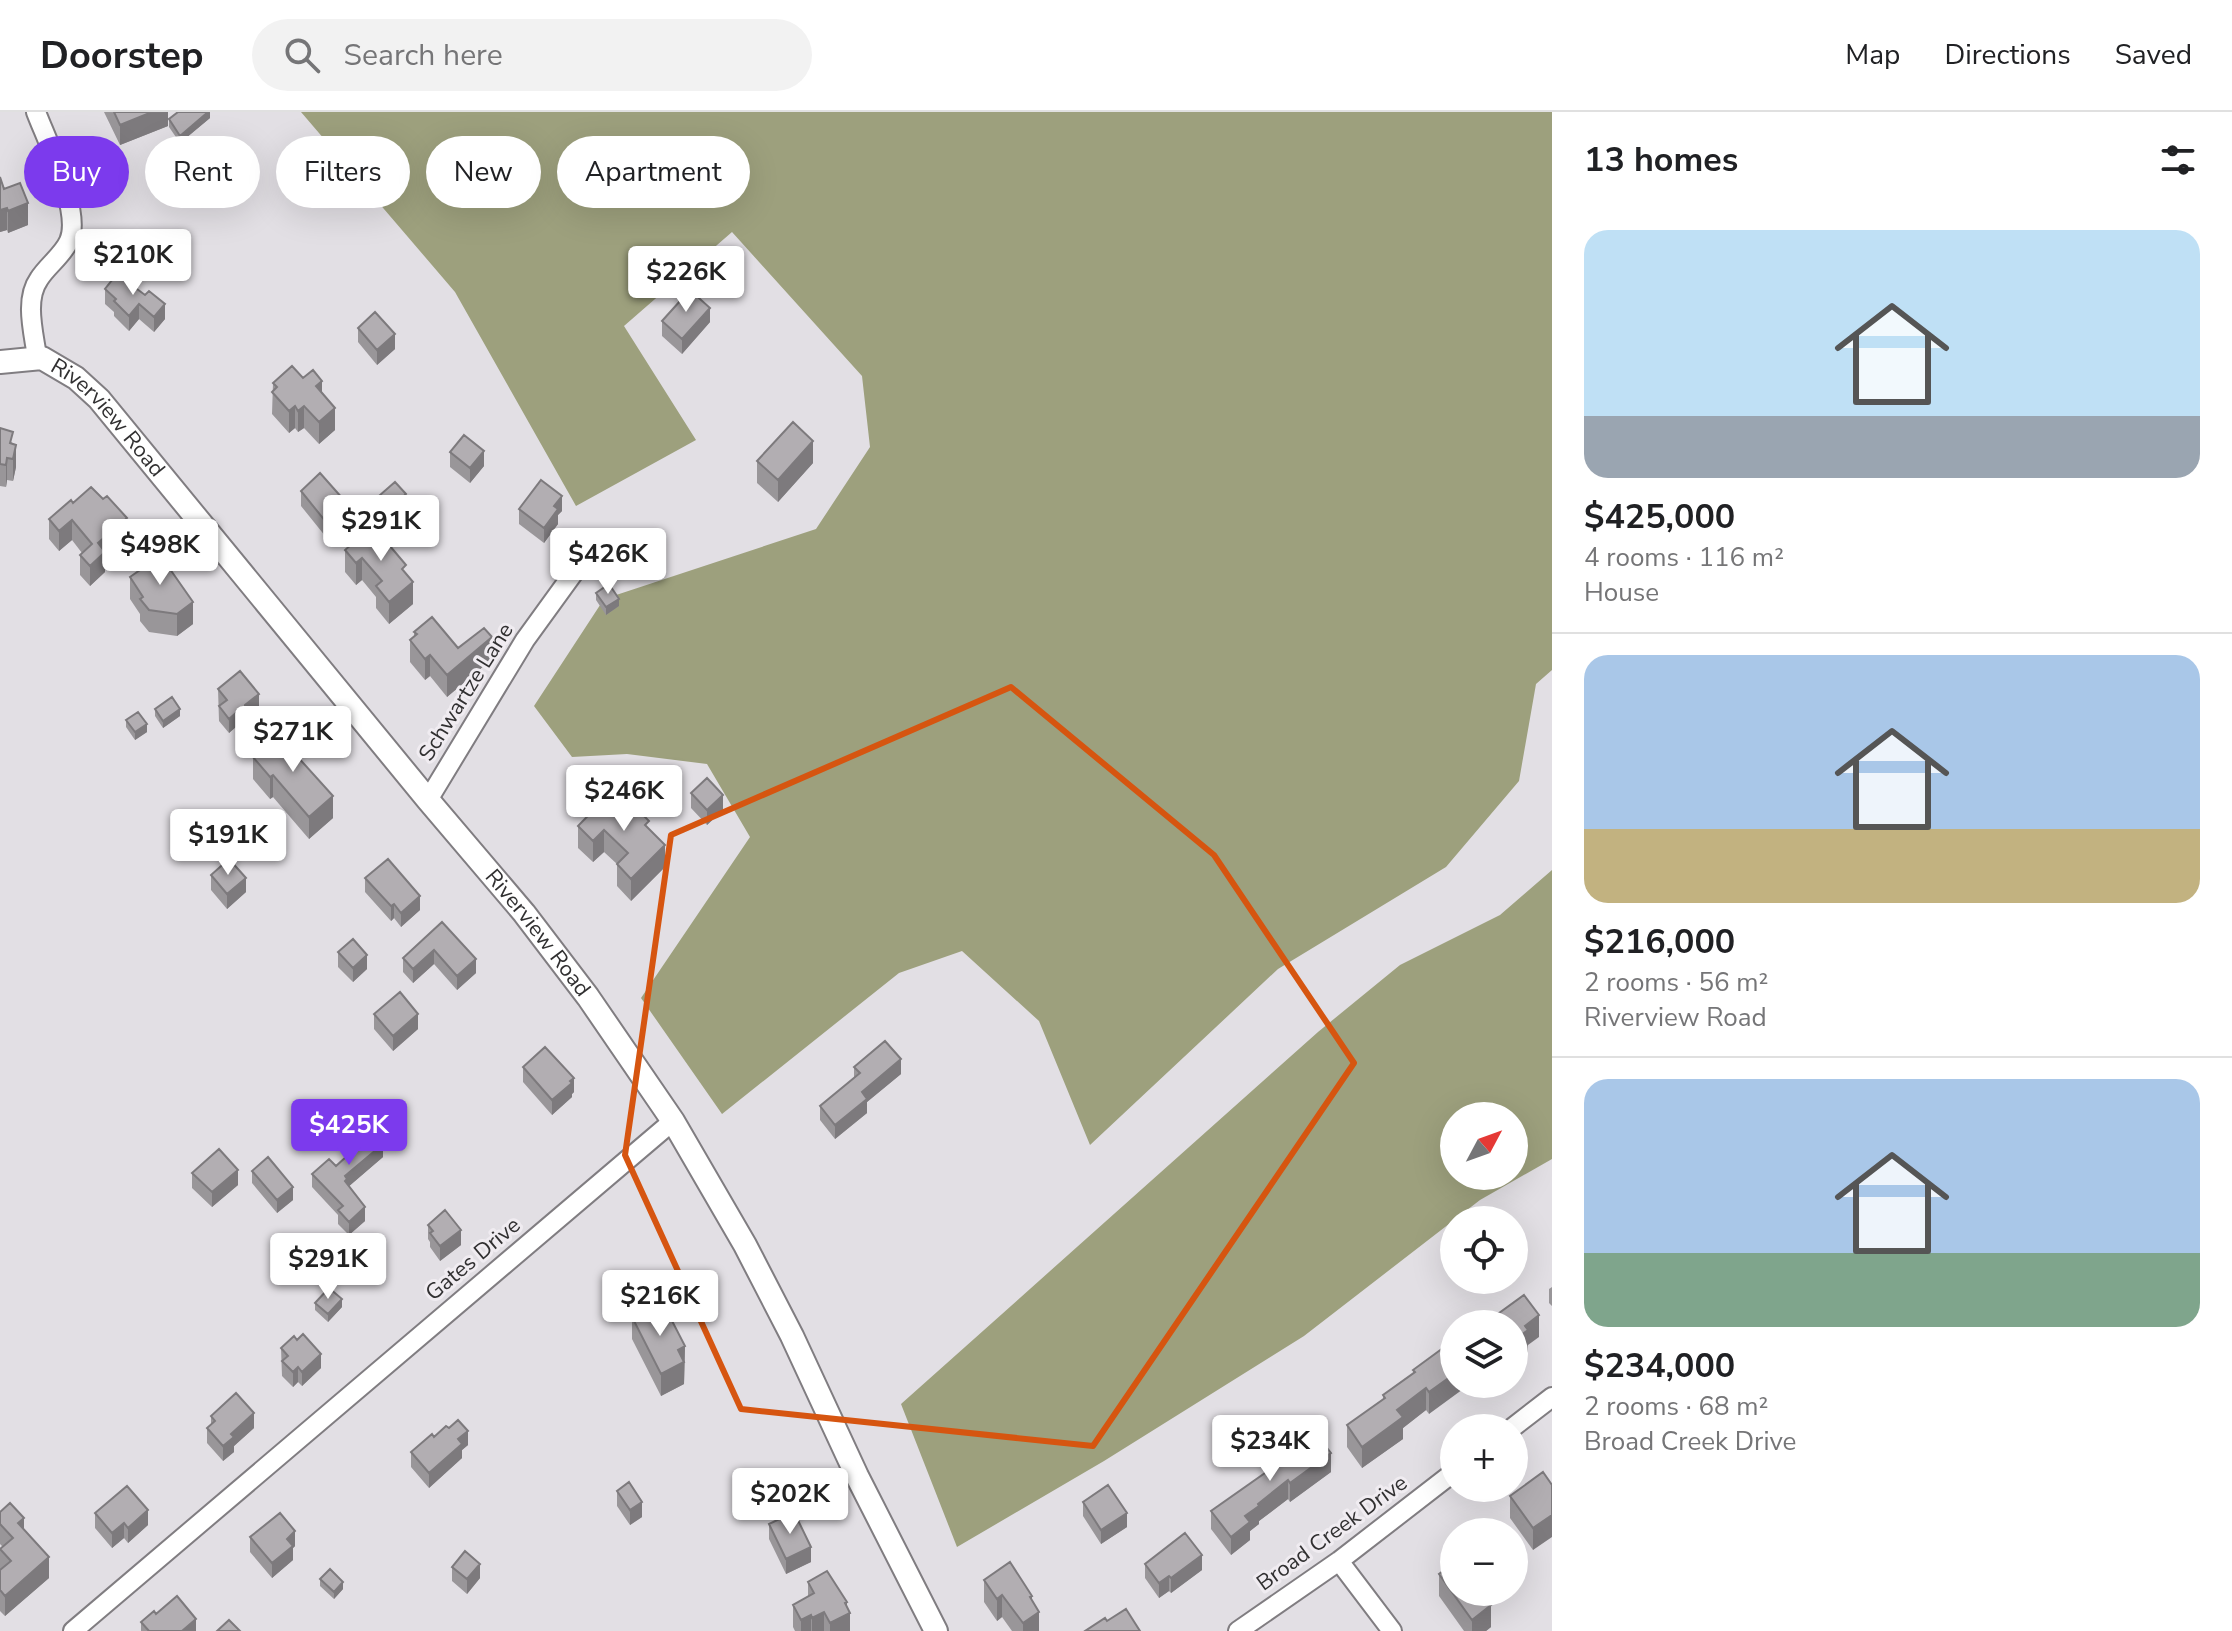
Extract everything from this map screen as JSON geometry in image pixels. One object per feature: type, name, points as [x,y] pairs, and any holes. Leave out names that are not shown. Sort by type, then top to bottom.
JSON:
[{"type":"street","points":[[36,112],[68,194],[71,221],[70,240],[39,278],[32,296],[37,357]]},
{"type":"street","name":"Riverview Road","points":[[0,362],[37,357],[50,361],[76,378],[99,399],[509,895],[588,997],[673,1121],[745,1245],[936,1631]]},
{"type":"street","name":"Schwartze Lane","points":[[428,800],[525,640],[575,571]]},
{"type":"street","name":"Gates Drive","points":[[73,1631],[673,1121]]},
{"type":"street","points":[[1528,1416],[1552,1397]]},
{"type":"street","name":"Broad Creek Drive","points":[[1238,1631],[1339,1561],[1440,1483]]},
{"type":"street","points":[[1339,1561],[1392,1631]]},
{"type":"highlighted area","points":[[1011,687],[1214,855],[1354,1063],[1093,1446],[741,1409],[625,1155],[671,835]]},
{"type":"green space","points":[[301,112],[1552,112],[1552,670],[1536,684],[1519,781],[1446,867],[1278,969],[1090,1145],[1039,1021],[962,951],[899,973],[722,1114],[641,998],[750,837],[707,764],[627,754],[572,757],[534,706],[604,599],[816,529],[870,447],[862,376],[732,232],[624,326],[696,440],[576,506],[455,292],[383,208],[410,208],[410,136],[322,136]]},
{"type":"green space","points":[[1552,870],[1552,1159],[1528,1173],[1528,1102],[1440,1102],[1440,1190],[1498,1190],[1472,1206],[1440,1206],[1440,1231],[1304,1336],[1104,1461],[957,1547],[901,1404],[1318,1032],[1400,965],[1500,915]]},
{"type":"building","points":[[114,112],[152,112],[120,125]]},
{"type":"building","points":[[178,112],[208,112],[180,136],[169,119]]},
{"type":"building","points":[[0,177],[4,189],[20,183],[24,205],[8,211],[7,208],[0,210]]},
{"type":"building","points":[[117,274],[145,295],[149,291],[165,304],[154,317],[139,304],[129,316],[114,301],[116,299],[105,289]]},
{"type":"building","points":[[690,290],[710,308],[682,339],[662,321]]},
{"type":"building","points":[[375,312],[395,334],[377,350],[358,328]]},
{"type":"building","points":[[292,366],[303,378],[313,370],[322,381],[316,386],[335,408],[319,422],[304,406],[298,411],[295,406],[289,411],[272,392],[277,387],[273,383]]},
{"type":"building","points":[[793,422],[813,441],[778,480],[757,461]]},
{"type":"building","points":[[0,428],[13,432],[10,443],[16,445],[13,459],[7,458],[6,465],[0,464]]},
{"type":"building","points":[[464,435],[484,451],[470,468],[450,452]]},
{"type":"building","points":[[320,473],[351,508],[330,527],[301,491]]},
{"type":"building","points":[[541,480],[562,496],[554,506],[558,509],[544,528],[519,509]]},
{"type":"building","points":[[395,482],[406,494],[391,508],[380,495]]},
{"type":"building","points":[[91,487],[103,499],[107,496],[127,518],[98,543],[105,552],[90,566],[80,555],[92,544],[72,520],[59,531],[49,519]]},
{"type":"building","points":[[373,526],[406,565],[402,569],[413,582],[389,602],[376,586],[382,581],[362,558],[356,563],[345,550]]},
{"type":"building","points":[[158,552],[193,602],[177,614],[149,610],[130,577]]},
{"type":"building","points":[[609,584],[619,599],[606,607],[596,593]]},
{"type":"building","points":[[432,617],[458,648],[484,628],[492,637],[447,675],[430,655],[425,659],[410,640],[417,634],[414,632]]},
{"type":"building","points":[[240,671],[259,694],[245,705],[245,721],[237,712],[229,719],[219,706],[227,700],[218,689]]},
{"type":"building","points":[[172,697],[180,709],[163,721],[155,709]]},
{"type":"building","points":[[138,712],[147,724],[135,732],[126,720]]},
{"type":"building","points":[[284,731],[301,751],[296,755],[333,796],[309,817],[253,757]]},
{"type":"building","points":[[707,778],[723,795],[707,810],[691,793]]},
{"type":"building","points":[[611,792],[632,813],[636,808],[649,821],[645,825],[665,845],[631,879],[617,864],[628,853],[604,830],[593,841],[578,826]]},
{"type":"building","points":[[229,859],[246,878],[227,894],[211,875]]},
{"type":"building","points":[[388,859],[420,896],[401,913],[365,878]]},
{"type":"building","points":[[442,922],[476,959],[457,976],[434,950],[413,969],[403,958]]},
{"type":"building","points":[[353,939],[367,955],[353,968],[338,952]]},
{"type":"building","points":[[400,992],[418,1014],[393,1036],[374,1014]]},
{"type":"building","points":[[885,1041],[901,1059],[862,1092],[867,1099],[835,1125],[820,1106],[860,1073],[854,1067]]},
{"type":"building","points":[[545,1047],[574,1078],[552,1100],[523,1067]]},
{"type":"building","points":[[354,1112],[383,1144],[345,1176],[345,1181],[365,1207],[349,1222],[338,1210],[343,1206],[312,1174],[329,1159],[336,1166],[358,1146],[340,1125]]},
{"type":"building","points":[[219,1149],[238,1170],[212,1192],[192,1173]]},
{"type":"building","points":[[268,1157],[293,1187],[277,1200],[252,1171]]},
{"type":"building","points":[[445,1210],[461,1230],[440,1246],[428,1225]]},
{"type":"building","points":[[329,1288],[342,1299],[328,1314],[315,1303]]},
{"type":"building","points":[[1524,1295],[1539,1315],[1528,1324],[1528,1310],[1503,1310]]},
{"type":"building","points":[[657,1305],[663,1317],[669,1315],[685,1346],[678,1350],[684,1362],[661,1374],[632,1317]]},
{"type":"building","points":[[303,1334],[321,1354],[302,1372],[298,1367],[293,1372],[282,1361],[288,1356],[281,1348],[294,1336],[297,1340]]},
{"type":"building","points":[[1440,1350],[1440,1384],[1429,1392],[1426,1388],[1397,1410],[1403,1417],[1362,1447],[1347,1425],[1385,1398],[1383,1395],[1415,1372],[1413,1370]]},
{"type":"building","points":[[236,1393],[254,1413],[223,1446],[207,1428],[215,1421],[211,1416]]},
{"type":"building","points":[[458,1420],[468,1431],[458,1439],[462,1444],[429,1473],[411,1452],[432,1434],[434,1437]]},
{"type":"building","points":[[1305,1433],[1309,1439],[1316,1434],[1331,1453],[1290,1483],[1288,1480],[1258,1504],[1245,1516],[1250,1522],[1231,1537],[1211,1511],[1295,1449],[1291,1443]]},
{"type":"building","points":[[1543,1472],[1552,1485],[1552,1515],[1533,1528],[1514,1502],[1528,1502],[1528,1483]]},
{"type":"building","points":[[629,1482],[642,1502],[630,1510],[617,1491]]},
{"type":"building","points":[[1108,1485],[1127,1513],[1101,1530],[1083,1502]]},
{"type":"building","points":[[127,1486],[148,1510],[128,1528],[124,1523],[112,1533],[95,1513]]},
{"type":"building","points":[[10,1503],[24,1518],[18,1523],[49,1557],[5,1596],[0,1590],[0,1570],[11,1561],[0,1549],[13,1538],[0,1524],[0,1512]]},
{"type":"building","points":[[794,1512],[811,1547],[786,1559],[769,1524]]},
{"type":"building","points":[[280,1513],[295,1531],[287,1539],[293,1546],[272,1563],[250,1537]]},
{"type":"building","points":[[1185,1533],[1202,1555],[1159,1583],[1145,1564]]},
{"type":"building","points":[[465,1551],[480,1564],[467,1579],[452,1567]]},
{"type":"building","points":[[1010,1562],[1039,1612],[1023,1623],[1002,1595],[997,1599],[984,1580]]},
{"type":"building","points":[[330,1569],[343,1582],[334,1592],[320,1579]]},
{"type":"building","points":[[827,1571],[847,1602],[850,1613],[830,1623],[824,1612],[801,1620],[793,1605],[814,1593],[808,1582]]},
{"type":"building","points":[[177,1596],[196,1619],[182,1631],[149,1631],[141,1622]]},
{"type":"building","points":[[1462,1606],[1490,1606],[1472,1620]]},
{"type":"building","points":[[1126,1609],[1140,1631],[1085,1631],[1105,1618],[1107,1621]]},
{"type":"building","points":[[229,1620],[240,1631],[217,1631]]}]
